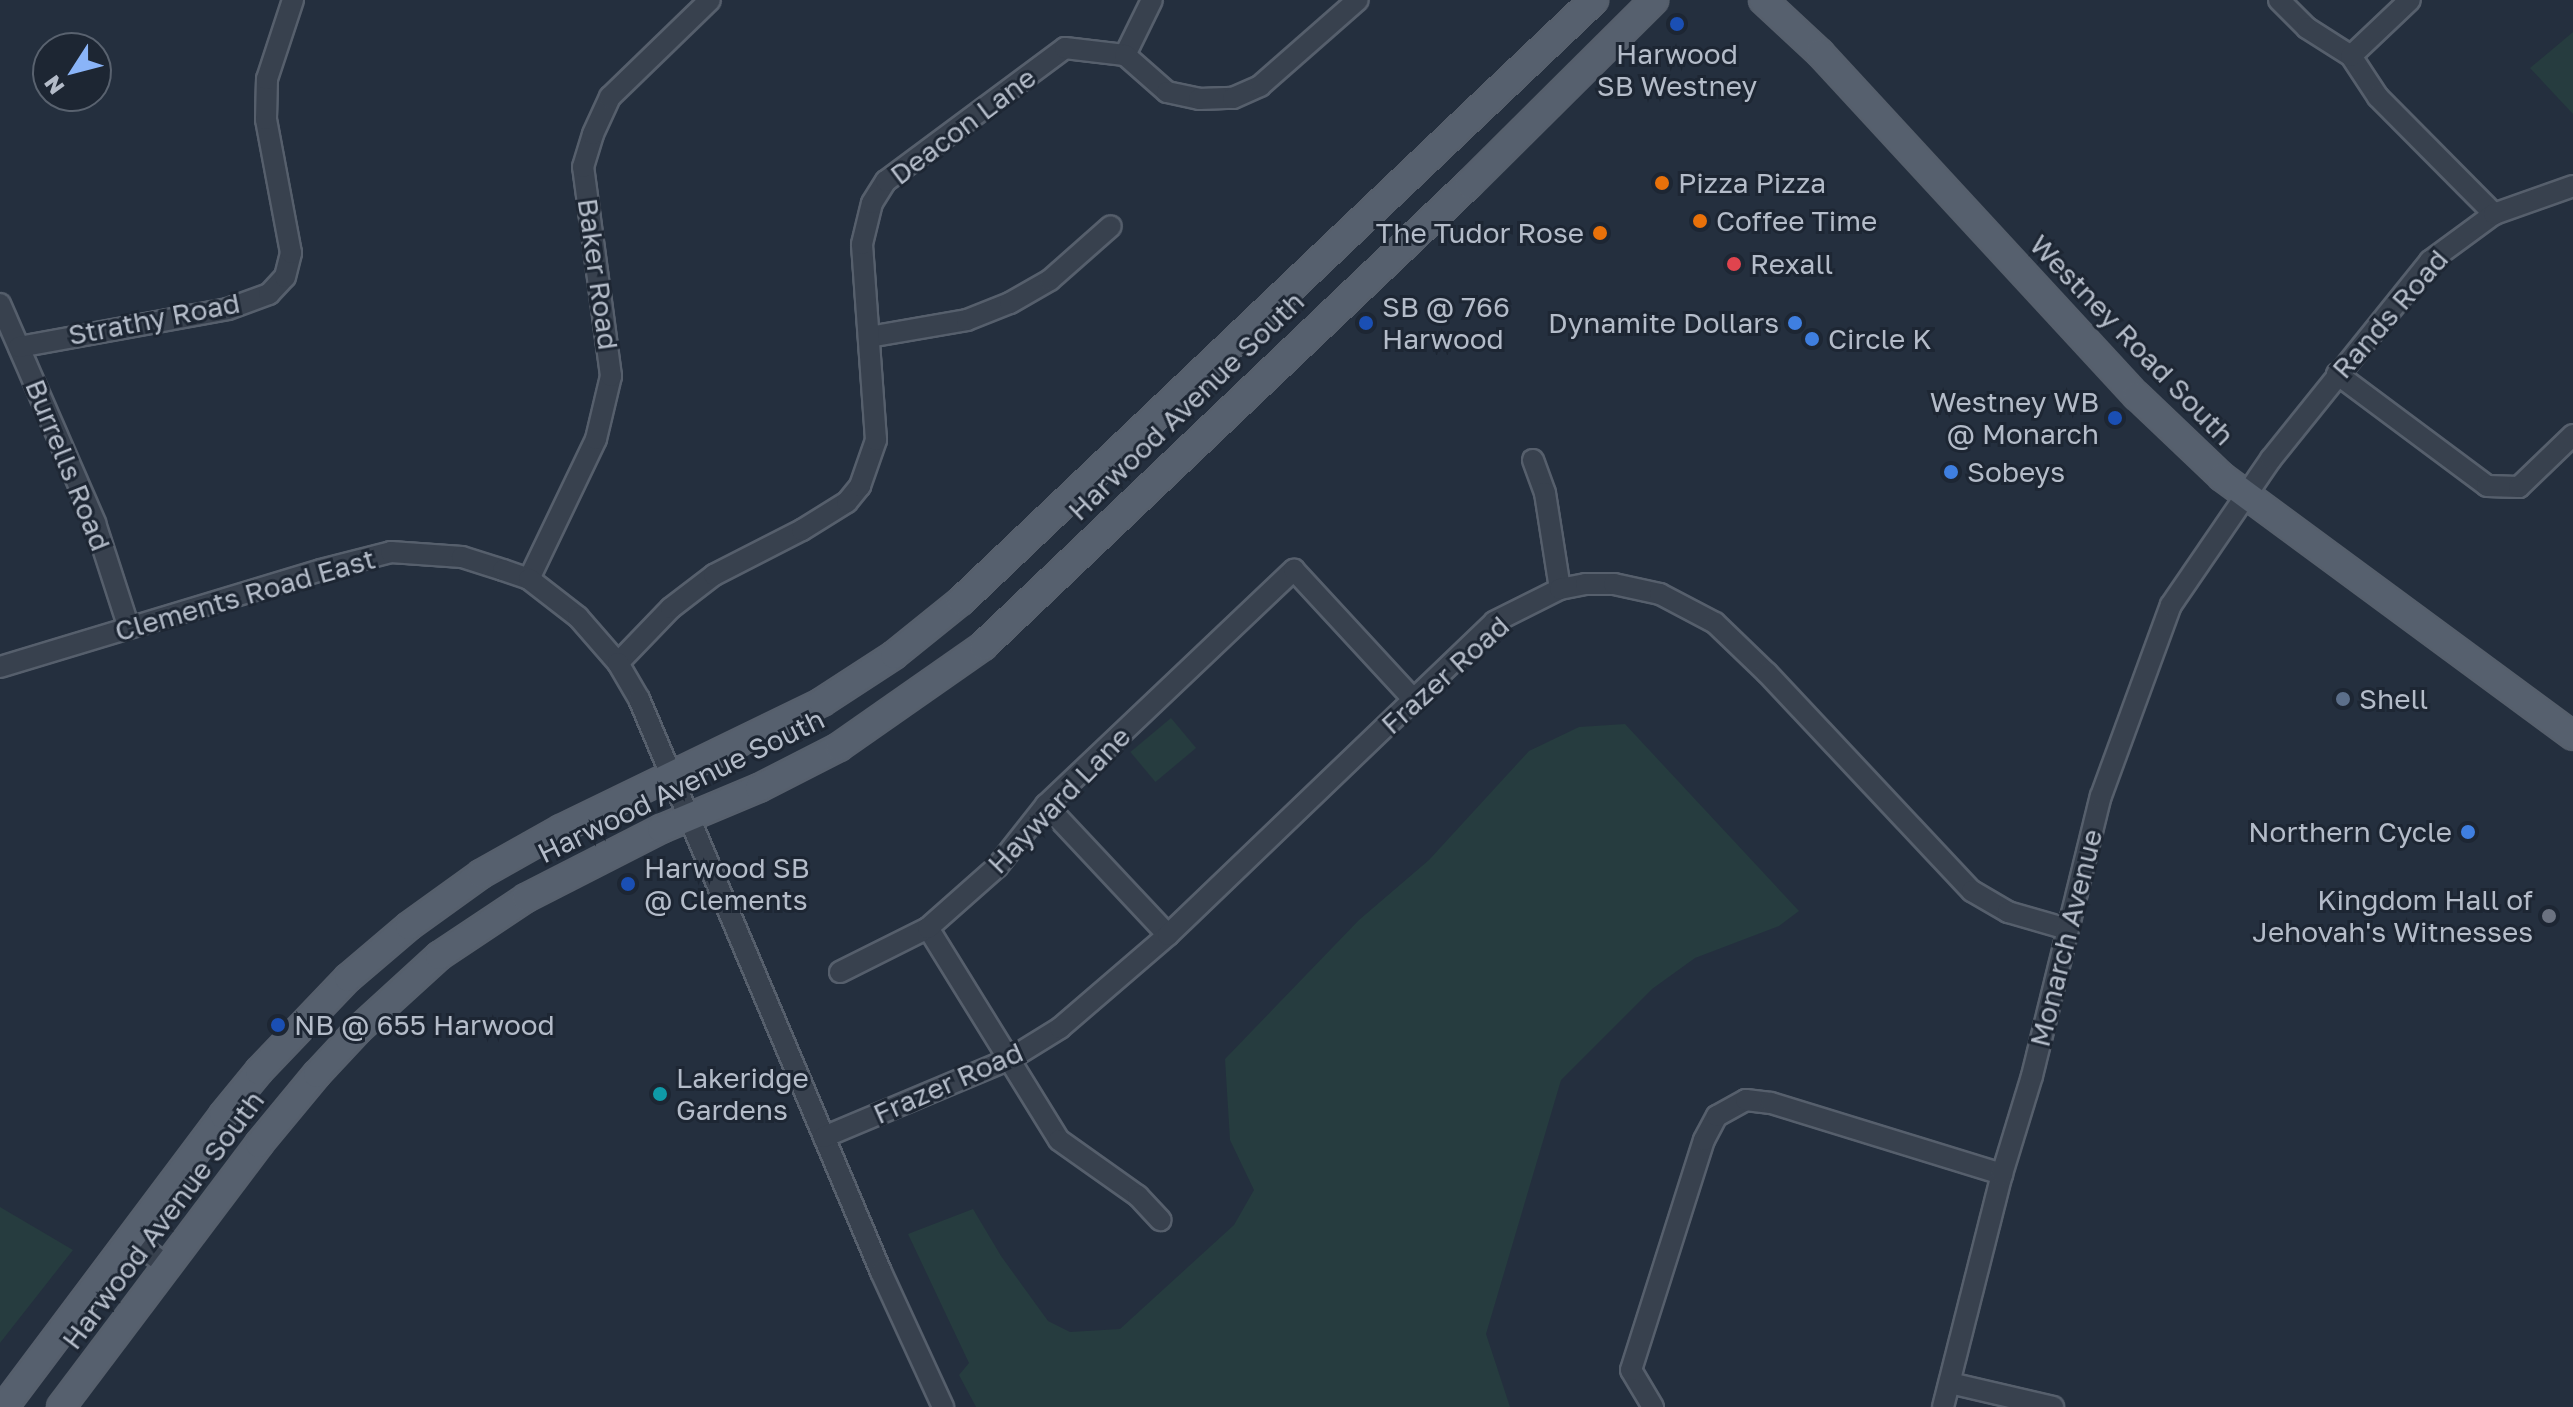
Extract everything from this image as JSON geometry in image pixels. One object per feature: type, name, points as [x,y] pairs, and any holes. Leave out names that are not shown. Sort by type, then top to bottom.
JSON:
[{"type":"main road","name":"Harwood Avenue South","points":[[4,1407],[259,1071],[326,998],[409,926],[481,874],[561,829],[672,778],[822,702],[894,655],[961,601],[1594,0]]},
{"type":"main road","name":"Harwood Avenue South","points":[[61,1407],[317,1074],[358,1030],[439,956],[526,898],[688,817],[759,788],[839,747],[983,646],[1469,184],[1654,0]]},
{"type":"main road","name":"Westney Road South","points":[[1763,0],[1820,53],[2137,396],[2222,477],[2346,571],[2458,648],[2573,736]]},
{"type":"street","name":"Strathy Road","points":[[19,347],[228,309],[269,294],[285,277],[291,253],[266,119],[267,79],[293,0]]},
{"type":"street","name":"Baker Road","points":[[529,579],[596,439],[611,376],[583,167],[593,134],[610,97],[710,0]]},
{"type":"street","points":[[1152,0],[1125,55],[1167,92],[1199,99],[1233,98],[1260,86],[1358,0]]},
{"type":"street","points":[[2279,0],[2307,28],[2351,56],[2378,97],[2494,214]]},
{"type":"street","points":[[2351,56],[2410,0]]},
{"type":"street","name":"Deacon Lane","points":[[618,663],[671,608],[714,575],[814,523],[847,502],[860,486],[876,440],[862,244],[872,203],[886,181],[1065,48],[1125,55]]},
{"type":"street","name":"Rands Road","points":[[2248,494],[2337,374],[2430,261],[2494,214],[2573,186]]},
{"type":"street","points":[[869,337],[967,320],[1010,303],[1050,280],[1111,226]]},
{"type":"street","name":"Burrells Road","points":[[0,304],[95,523],[129,628]]},
{"type":"street","points":[[2337,374],[2487,486],[2519,487],[2573,435]]},
{"type":"street","points":[[1533,460],[1545,493],[1560,589]]},
{"type":"street","name":"Monarch Avenue","points":[[1943,1407],[2002,1174],[2032,1076],[2101,796],[2171,605],[2248,494]]},
{"type":"street","name":"Clements Road East","points":[[0,667],[391,552],[462,557],[529,579],[578,617],[618,663],[639,699],[824,1137],[943,1407]]},
{"type":"street","name":"Hayward Lane","points":[[840,972],[928,928],[997,867],[1046,805],[1294,570],[1415,701]]},
{"type":"street","name":"Frazer Road","points":[[824,1137],[1010,1059],[1060,1028],[1168,935],[1494,622],[1560,589],[1586,584],[1614,584],[1660,594],[1715,623],[1767,673],[1972,891],[2008,912],[2067,929]]},
{"type":"street","points":[[1046,805],[1168,935]]},
{"type":"street","points":[[928,928],[1059,1140],[1138,1196],[1160,1220]]},
{"type":"street","points":[[1653,1407],[1631,1370],[1704,1140],[1717,1116],[1746,1100],[1771,1103],[2002,1174]]},
{"type":"street","points":[[132,1239],[167,1266]]},
{"type":"street","points":[[1950,1383],[2053,1407]]},
{"type":"green space","points":[[2573,32],[2573,114],[2530,68]]},
{"type":"green space","points":[[1171,718],[1196,748],[1155,782],[1130,752]]},
{"type":"green space","points":[[1625,724],[1799,911],[1779,926],[1695,958],[1652,989],[1561,1080],[1486,1334],[1510,1407],[976,1407],[959,1375],[969,1363],[908,1234],[973,1209],[1001,1256],[1048,1321],[1070,1332],[1120,1329],[1234,1225],[1254,1190],[1230,1140],[1225,1059],[1359,920],[1429,860],[1529,751],[1579,727]]},
{"type":"green space","points":[[0,1207],[73,1250],[0,1343]]},
{"type":"place","name":"Harwood SB Westney","points":[[1677,24]]},
{"type":"place","name":"Pizza Pizza","points":[[1662,183]]},
{"type":"place","name":"Coffee Time","points":[[1700,221]]},
{"type":"place","name":"The Tudor Rose","points":[[1600,233]]},
{"type":"place","name":"Rexall","points":[[1734,264]]},
{"type":"place","name":"SB @ 766 Harwood","points":[[1366,323]]},
{"type":"place","name":"Dynamite Dollars","points":[[1795,323]]},
{"type":"place","name":"Circle K","points":[[1812,339]]},
{"type":"place","name":"Westney WB @ Monarch","points":[[2115,418]]},
{"type":"place","name":"Sobeys","points":[[1951,472]]},
{"type":"place","name":"Shell","points":[[2343,699]]},
{"type":"place","name":"Northern Cycle","points":[[2468,832]]},
{"type":"place","name":"Harwood SB @ Clements","points":[[628,884]]},
{"type":"place","name":"Kingdom Hall of Jehovah's Witnesses","points":[[2549,916]]},
{"type":"place","name":"NB @ 655 Harwood","points":[[278,1025]]},
{"type":"place","name":"Lakeridge Gardens","points":[[660,1094]]}]
